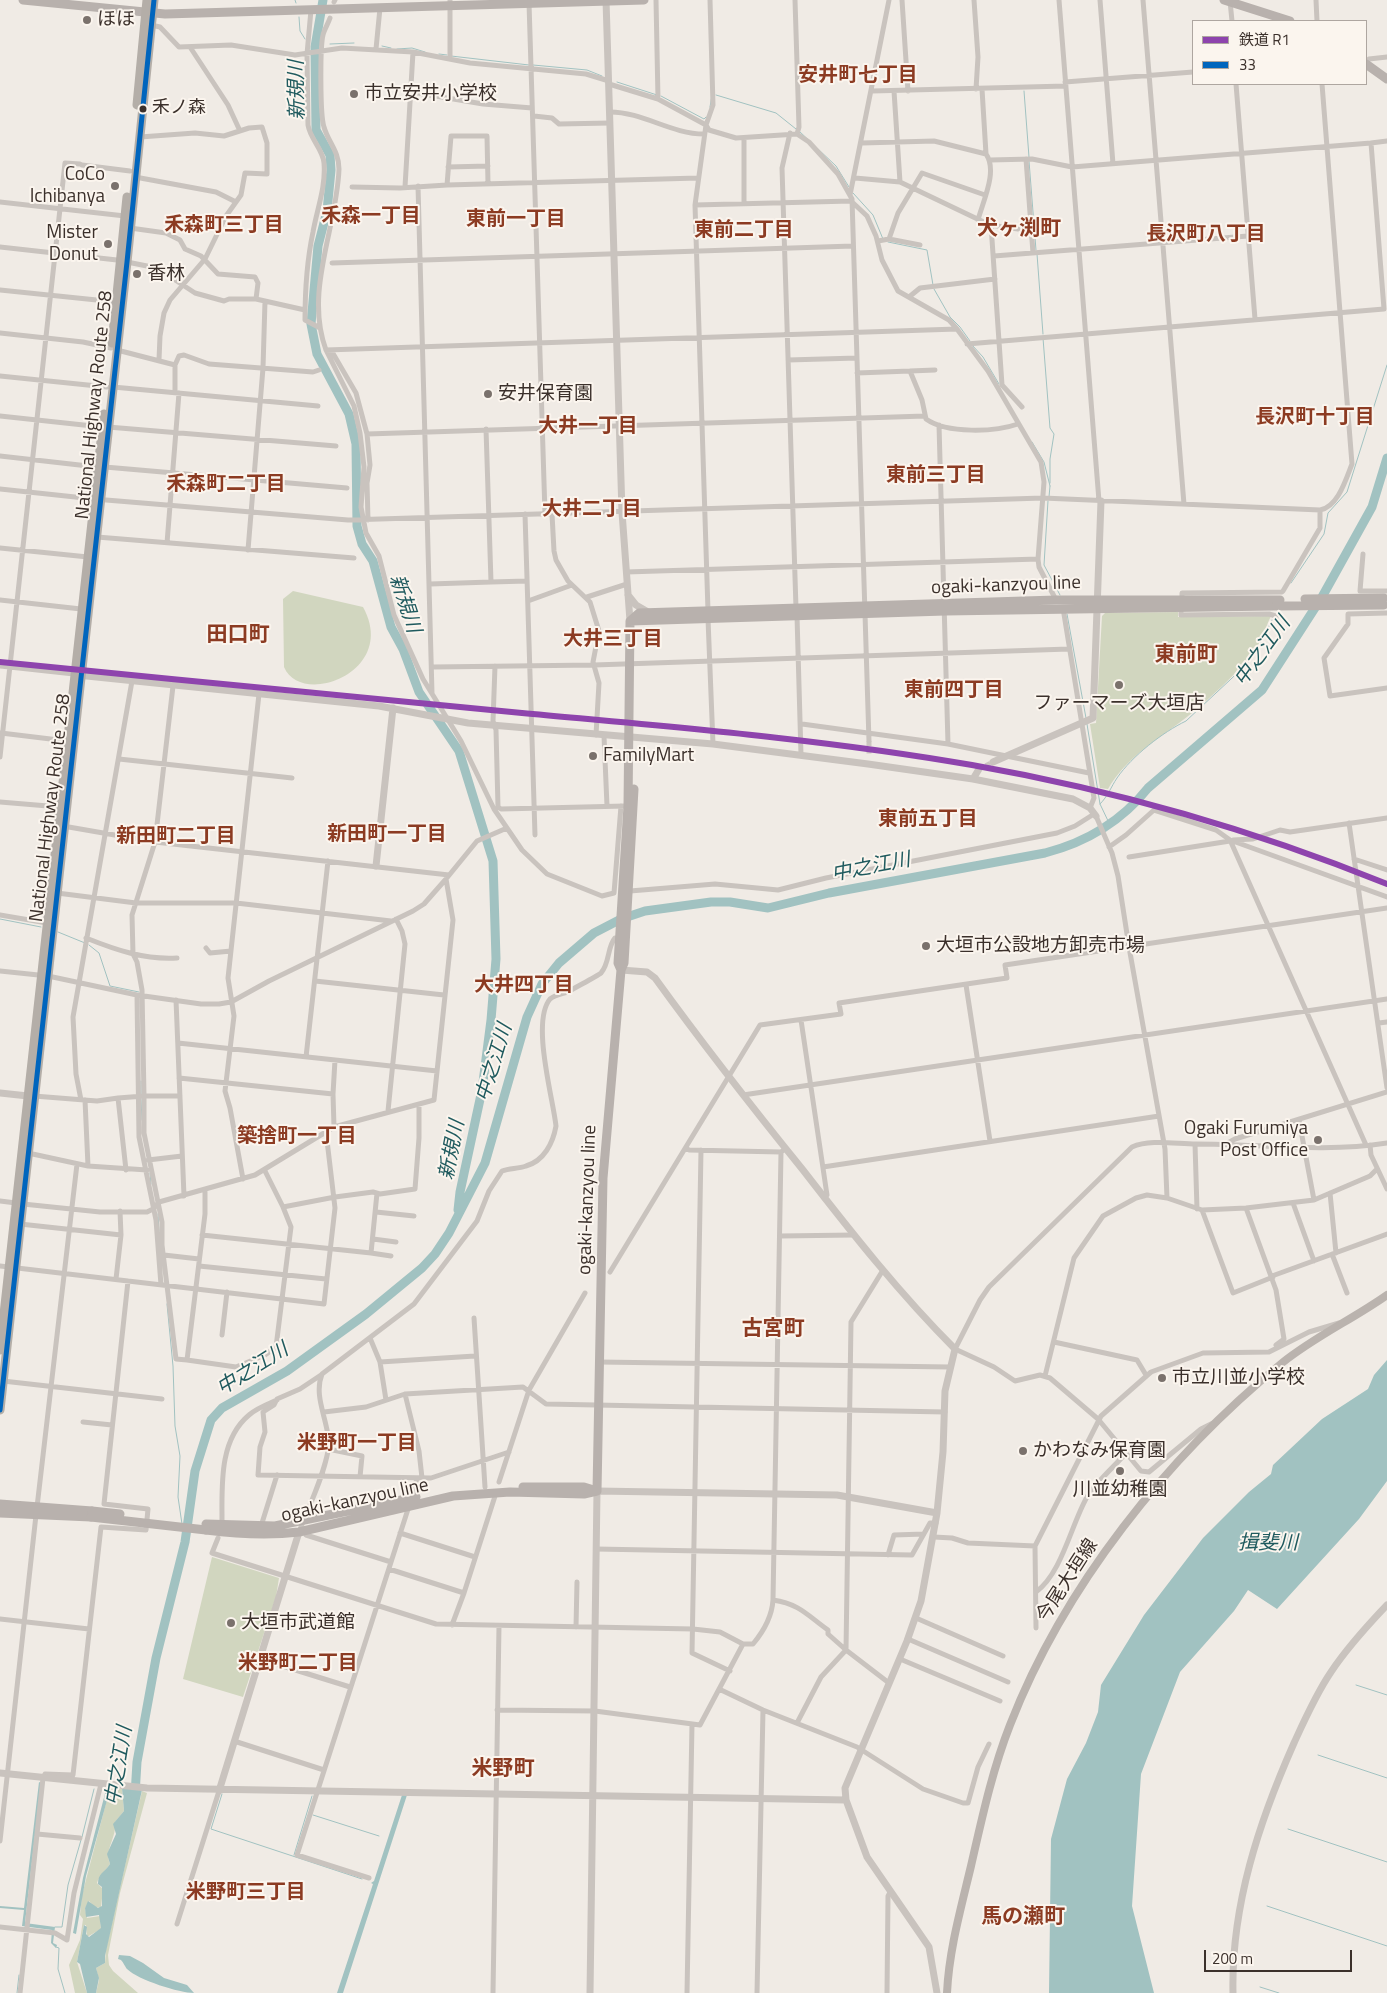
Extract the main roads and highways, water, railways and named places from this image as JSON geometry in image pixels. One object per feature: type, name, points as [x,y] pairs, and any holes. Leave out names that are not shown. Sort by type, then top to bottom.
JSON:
[{"type":"highway","name":"National Highway Route 258","points":[[44,976],[46,923],[61,826],[78,675],[82,609],[101,467],[124,261],[125,216],[140,137],[151,25],[147,0]]},
{"type":"highway","name":"National Highway Route 258","points":[[114,349],[116,302],[130,228],[133,174],[149,13],[154,0]]},
{"type":"highway","name":"National Highway Route 258","points":[[0,1410],[8,1267],[20,1224],[19,1203],[44,976],[57,893],[61,826],[60,807],[97,536],[97,500]]},
{"type":"highway","name":"National Highway Route 258","points":[[0,1350],[8,1267],[28,1153],[31,1096]]},
{"type":"main road","points":[[23,0],[58,2],[149,13],[313,9],[328,14],[364,5],[380,8],[450,3],[644,0]]},
{"type":"main road","points":[[1224,0],[1230,0],[1287,20]]},
{"type":"main road","points":[[1367,64],[1387,79]]},
{"type":"main road","name":"ogaki-kanzyou line","points":[[945,607],[1062,608],[1099,604],[1181,603],[1280,597],[1386,602]]},
{"type":"main road","name":"ogaki-kanzyou line","points":[[630,621],[708,615],[945,607],[1056,600],[1099,604]]},
{"type":"main road","name":"ogaki-kanzyou line","points":[[628,894],[625,806],[629,738],[630,621],[639,613],[648,612],[708,615]]},
{"type":"main road","name":"ogaki-kanzyou line","points":[[206,1527],[275,1526],[303,1522],[485,1487],[584,1494],[597,1491],[603,1178],[621,970],[624,963],[622,934],[628,894],[634,805],[632,751],[629,738]]},
{"type":"main road","name":"今尾大垣線","points":[[947,1993],[951,1954],[985,1804],[1003,1743],[1026,1689],[1061,1620],[1101,1558],[1160,1485],[1217,1423],[1282,1363],[1387,1295]]},
{"type":"main road","name":"ogaki-kanzyou line","points":[[0,1512],[37,1511],[92,1514],[206,1527],[237,1534],[302,1534],[411,1502],[498,1488]]},
{"type":"main road","name":"ogaki-kanzyou line","points":[[0,1504],[37,1511]]},
{"type":"water","name":"揖斐川","points":[[1387,1360],[1387,1481],[1359,1519],[1277,1609],[1248,1590],[1234,1611],[1180,1672],[1141,1774],[1132,1906],[1154,1993],[1049,1993],[1051,1839],[1067,1779],[1086,1743],[1098,1712],[1101,1685],[1144,1615],[1203,1538],[1249,1492],[1271,1474],[1273,1465],[1322,1419],[1368,1389],[1374,1375]]},
{"type":"water","points":[[39,1782],[41,1783],[25,1923],[55,1927],[53,1943],[57,1945],[56,1948],[51,1943],[52,1930],[22,1926],[24,1910],[0,1908],[0,1906],[24,1908]]},
{"type":"water","points":[[107,1786],[111,1786],[86,1876],[76,1934],[73,1933],[83,1878]]},
{"type":"water","points":[[122,1788],[142,1790],[105,1963],[96,1968],[99,1978],[96,1993],[87,1993],[80,1964],[77,1962],[84,1925],[87,1927],[86,1934],[89,1937],[101,1928],[99,1915],[86,1917],[85,1908],[88,1901],[98,1908],[102,1906],[102,1887],[98,1884],[98,1880],[110,1864],[107,1854],[116,1834],[113,1824],[124,1811]]},
{"type":"water","points":[[402,1795],[407,1795],[343,1993],[337,1993],[373,1884],[371,1883],[374,1881]]},
{"type":"water","points":[[119,1955],[130,1956],[164,1978],[187,1985],[194,1993],[170,1988],[132,1973],[118,1959]]},
{"type":"waterway","name":"新規川","points":[[323,0],[315,47],[316,130],[330,155],[331,170],[327,211],[318,246],[311,324],[317,354],[349,414],[356,444],[357,526],[362,544],[373,561],[391,627],[403,649],[419,692],[459,751],[493,861],[496,959],[491,1020],[482,1090],[460,1192],[458,1210]]},
{"type":"waterway","points":[[299,17],[300,31],[305,39]]},
{"type":"waterway","points":[[330,44],[354,43]]},
{"type":"waterway","points":[[382,46],[391,48]]},
{"type":"waterway","points":[[397,49],[412,48],[425,52]]},
{"type":"waterway","points":[[439,54],[447,55]]},
{"type":"waterway","points":[[451,56],[529,65]]},
{"type":"waterway","points":[[533,65],[587,70],[602,76]]},
{"type":"waterway","points":[[617,82],[657,95]]},
{"type":"waterway","points":[[1024,91],[1029,157]]},
{"type":"waterway","points":[[710,107],[712,95]]},
{"type":"waterway","points":[[716,95],[776,113],[796,129]]},
{"type":"waterway","points":[[661,96],[704,119],[706,117]]},
{"type":"waterway","points":[[799,131],[836,166],[849,187]]},
{"type":"waterway","points":[[1029,161],[1036,250]]},
{"type":"waterway","points":[[853,193],[873,215],[883,239]]},
{"type":"waterway","points":[[888,242],[927,250],[933,285]]},
{"type":"waterway","points":[[1037,254],[1043,334]]},
{"type":"waterway","points":[[934,289],[950,317],[970,341]]},
{"type":"waterway","points":[[1043,338],[1050,428],[1054,434],[1050,459],[1050,483]]},
{"type":"waterway","points":[[972,345],[983,357],[999,384]]},
{"type":"waterway","points":[[1291,583],[1324,534],[1328,513],[1347,492],[1387,365]]},
{"type":"waterway","points":[[1032,442],[1044,462],[1050,486]]},
{"type":"waterway","name":"中之江川","points":[[135,1795],[137,1762],[156,1658],[185,1542],[195,1471],[211,1420],[222,1408],[287,1371],[366,1314],[422,1268],[435,1254],[449,1233],[485,1163],[527,1017],[542,984],[559,963],[594,933],[621,919],[645,911],[711,902],[730,902],[768,908],[829,893],[1045,853],[1089,837],[1115,821],[1148,788],[1262,690],[1322,597],[1372,507],[1387,458]]},
{"type":"waterway","points":[[1049,497],[1050,486]]},
{"type":"waterway","points":[[1048,501],[1044,565],[1060,595]]},
{"type":"waterway","points":[[1067,614],[1086,718]]},
{"type":"waterway","points":[[1100,804],[1123,770],[1139,753],[1158,738],[1186,721],[1246,665],[1258,649],[1272,620]]},
{"type":"waterway","points":[[1087,724],[1100,804],[1110,825]]},
{"type":"waterway","points":[[0,919],[41,927]]},
{"type":"waterway","points":[[58,932],[85,943]]},
{"type":"waterway","points":[[89,945],[99,953],[110,986],[139,992]]},
{"type":"waterway","points":[[141,1081],[141,1095]]},
{"type":"waterway","points":[[141,1099],[142,1120]]},
{"type":"waterway","points":[[150,1173],[151,1184]]},
{"type":"waterway","points":[[158,1214],[159,1231]]},
{"type":"waterway","points":[[167,1304],[173,1366],[175,1426],[180,1456],[178,1497],[182,1524]]},
{"type":"waterway","name":"中之江川","points":[[183,1531],[185,1542]]},
{"type":"waterway","points":[[1356,1685],[1387,1695]]},
{"type":"waterway","points":[[1318,1755],[1387,1778]]},
{"type":"waterway","points":[[82,1837],[94,1789]]},
{"type":"waterway","points":[[222,1794],[211,1829],[362,1879]]},
{"type":"waterway","points":[[294,1855],[312,1796]]},
{"type":"waterway","points":[[313,1815],[379,1836]]},
{"type":"waterway","points":[[1288,1829],[1387,1862]]},
{"type":"waterway","points":[[55,1927],[62,1927],[68,1885],[81,1840]]},
{"type":"waterway","points":[[1267,1906],[1387,1946]]},
{"type":"waterway","points":[[56,1947],[59,1948],[58,1969],[65,1993]]},
{"type":"waterway","points":[[17,1993],[19,1975]]},
{"type":"waterway","points":[[1260,1987],[1279,1993]]},
{"type":"tunnel","points":[[869,741],[869,756]]},
{"type":"tunnel","points":[[979,769],[993,762]]},
{"type":"rail line","name":"R1","points":[[0,662],[747,734],[916,756],[1025,775],[1131,799],[1235,829],[1337,864],[1387,884]]},
{"type":"place","name":"ほほ","points":[[87,20]]},
{"type":"place","name":"市立安井小学校","points":[[354,94]]},
{"type":"place","name":"禾ノ森","points":[[143,109]]},
{"type":"place","name":"CoCo Ichibanya","points":[[115,186]]},
{"type":"place","name":"Mister Donut","points":[[108,244]]},
{"type":"place","name":"香林","points":[[137,274]]},
{"type":"place","name":"安井保育園","points":[[488,394]]},
{"type":"place","name":"ファーマーズ大垣店","points":[[1119,685]]},
{"type":"place","name":"FamilyMart","points":[[593,756]]},
{"type":"place","name":"大垣市公設地方卸売市場","points":[[926,946]]},
{"type":"place","name":"Ogaki Furumiya Post Office","points":[[1318,1140]]},
{"type":"place","name":"市立川並小学校","points":[[1162,1378]]},
{"type":"place","name":"かわなみ保育園","points":[[1023,1451]]},
{"type":"place","name":"川並幼稚園","points":[[1120,1471]]},
{"type":"place","name":"大垣市武道館","points":[[231,1623]]},
{"type":"district","name":"安井町七丁目","points":[[858,76]]},
{"type":"district","name":"禾森一丁目","points":[[371,217]]},
{"type":"district","name":"東前一丁目","points":[[516,220]]},
{"type":"district","name":"禾森町三丁目","points":[[224,226]]},
{"type":"district","name":"犬ヶ渕町","points":[[1019,230]]},
{"type":"district","name":"東前二丁目","points":[[744,231]]},
{"type":"district","name":"長沢町八丁目","points":[[1206,235]]},
{"type":"district","name":"長沢町十丁目","points":[[1315,418]]},
{"type":"district","name":"大井一丁目","points":[[588,427]]},
{"type":"district","name":"東前三丁目","points":[[936,476]]},
{"type":"district","name":"禾森町二丁目","points":[[226,485]]},
{"type":"district","name":"大井二丁目","points":[[592,510]]},
{"type":"district","name":"田口町","points":[[238,636]]},
{"type":"district","name":"大井三丁目","points":[[613,640]]},
{"type":"district","name":"東前町","points":[[1186,656]]},
{"type":"district","name":"東前四丁目","points":[[954,691]]},
{"type":"district","name":"東前五丁目","points":[[928,820]]},
{"type":"district","name":"新田町一丁目","points":[[387,835]]},
{"type":"district","name":"新田町二丁目","points":[[176,837]]},
{"type":"district","name":"大井四丁目","points":[[524,986]]},
{"type":"district","name":"築捨町一丁目","points":[[297,1137]]},
{"type":"district","name":"古宮町","points":[[773,1330]]},
{"type":"district","name":"米野町一丁目","points":[[357,1444]]},
{"type":"district","name":"米野町二丁目","points":[[298,1664]]},
{"type":"district","name":"米野町","points":[[503,1770]]},
{"type":"district","name":"米野町三丁目","points":[[246,1893]]},
{"type":"district","name":"馬の瀬町","points":[[1023,1918]]}]
